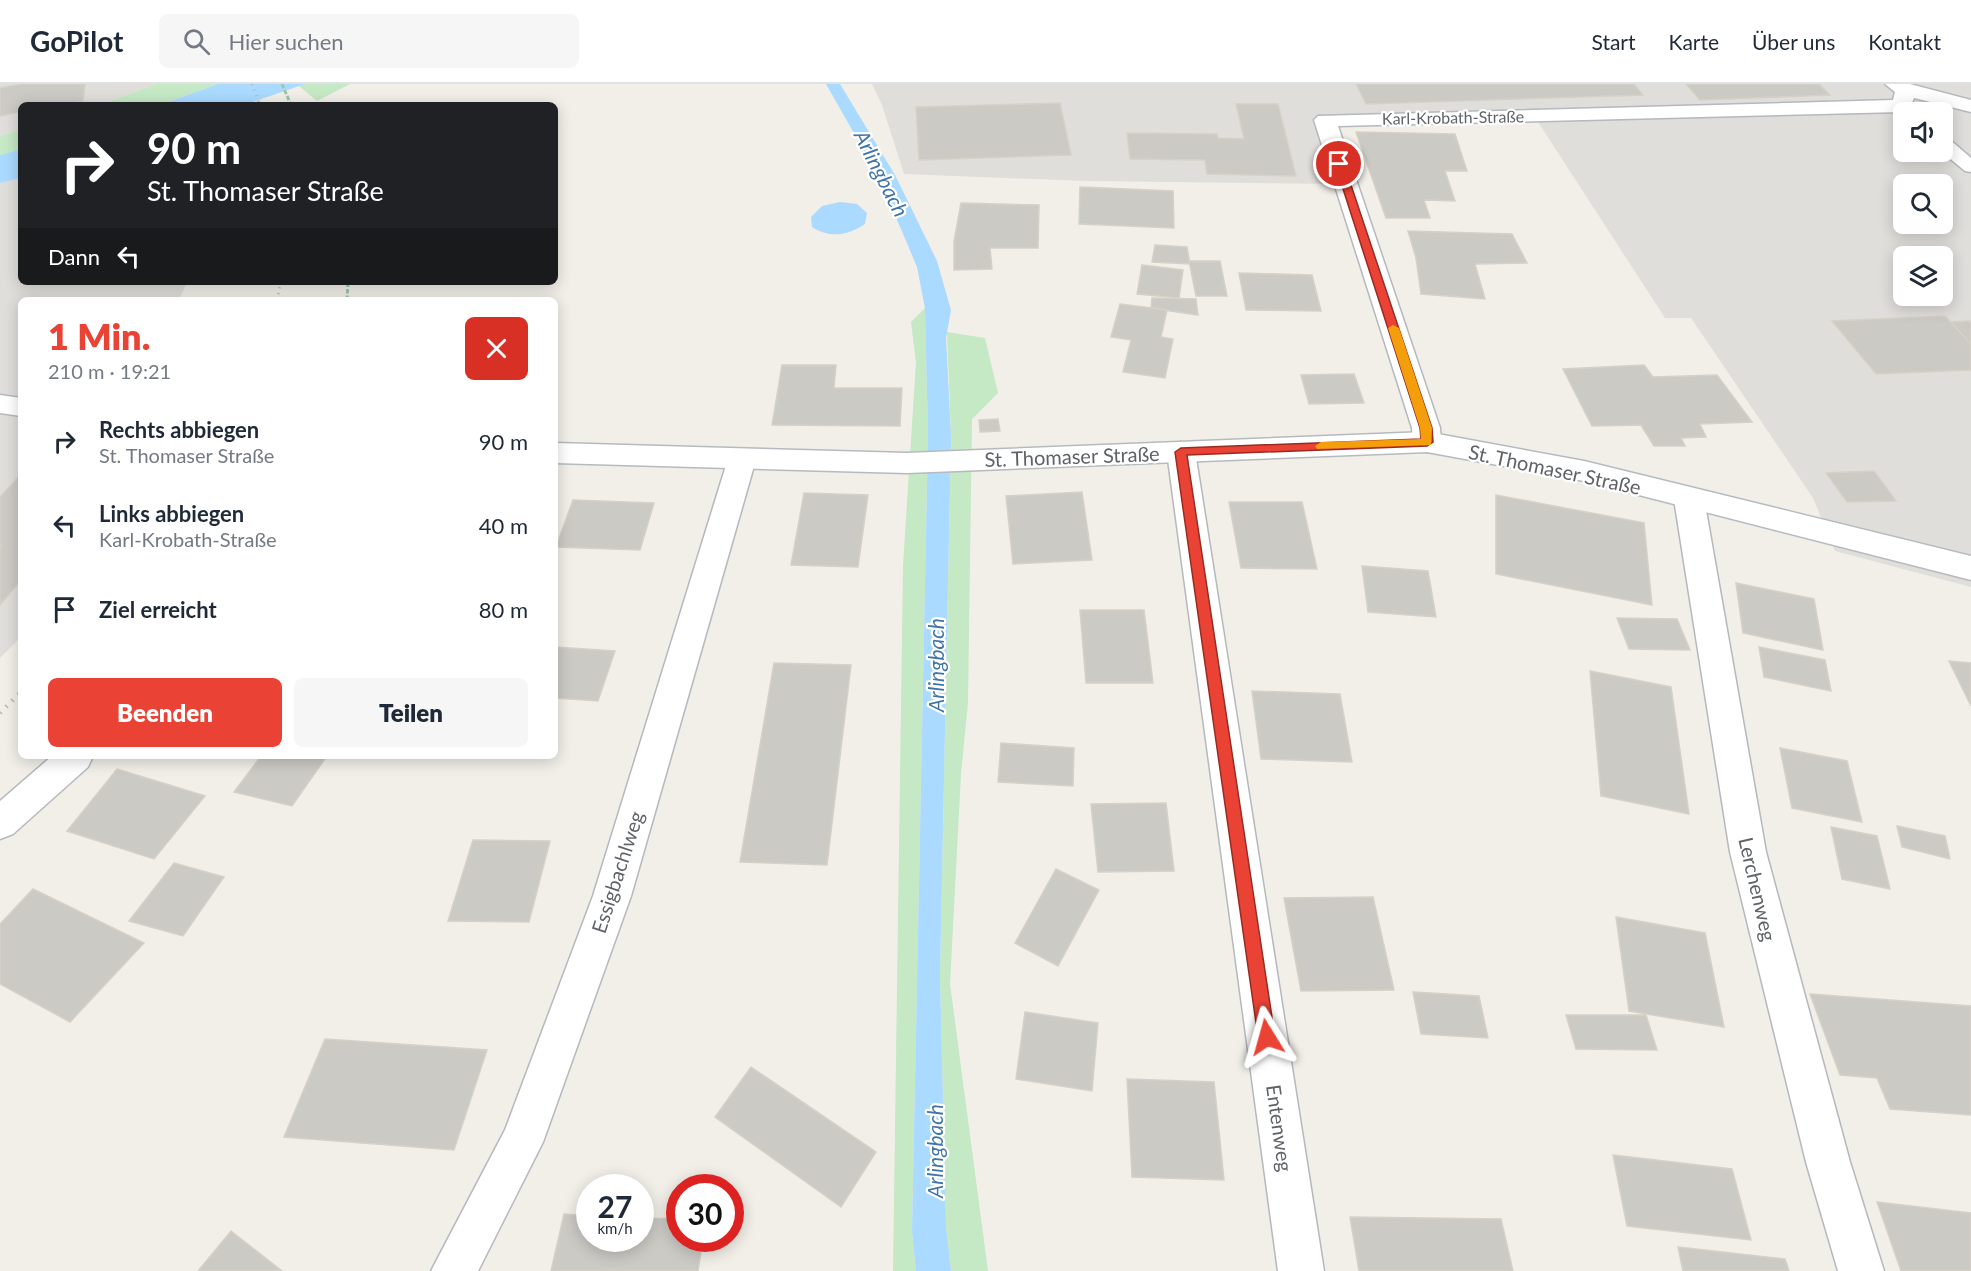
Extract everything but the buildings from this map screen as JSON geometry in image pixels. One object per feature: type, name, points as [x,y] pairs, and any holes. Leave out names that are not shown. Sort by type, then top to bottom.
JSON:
[{"type":"street","points":[[1903,98],[1971,106]]},
{"type":"street","name":"Karl-Krobath-Straße","points":[[1427,442],[1426,428],[1325,120],[1903,98]]},
{"type":"street","points":[[0,404],[18,406]]},
{"type":"street","name":"St. Thomaser Straße","points":[[558,453],[906,463],[1427,442],[1584,471],[1971,568]]},
{"type":"street","name":"Entenweg","points":[[1181,452],[1301,1271]]},
{"type":"street","name":"Essigbachlweg","points":[[454,1271],[522,1142],[612,896],[742,459]]},
{"type":"street","name":"Lerchenweg","points":[[1689,499],[1748,852],[1800,1059],[1861,1271]]},
{"type":"street","points":[[0,823],[73,759]]},
{"type":"lane","points":[[1953,151],[1971,167]]},
{"type":"path","points":[[282,84],[290,102]]},
{"type":"shaded area","points":[[0,84],[156,84],[107,102],[18,102],[18,131],[0,136]]},
{"type":"shaded area","points":[[872,84],[1971,84],[1971,587],[1835,551],[1813,498],[1691,318],[1665,318],[1538,122],[1319,123],[1338,184],[1086,181],[904,174],[882,105]]},
{"type":"shaded area","points":[[18,179],[18,285],[186,285],[180,297],[18,297],[18,640],[0,658],[0,183]]},
{"type":"green space","points":[[156,84],[218,84],[168,102],[107,102]]},
{"type":"green space","points":[[350,84],[317,101],[299,86]]},
{"type":"green space","points":[[18,131],[18,150],[0,155],[0,136]]},
{"type":"green space","points":[[925,308],[928,435],[912,1232],[916,1271],[893,1271],[903,566],[916,362],[911,322]]},
{"type":"green space","points":[[947,332],[985,338],[998,393],[972,419],[968,702],[961,774],[950,984],[988,1271],[951,1271],[946,1227],[940,976],[951,435]]},
{"type":"water","points":[[218,84],[305,84],[253,102],[168,102]]},
{"type":"water","name":"Arlingbach","points":[[826,84],[840,84],[895,175],[937,261],[951,310],[946,338],[951,435],[940,976],[946,1227],[951,1271],[916,1271],[912,1232],[928,435],[925,308],[917,267],[879,177]]},
{"type":"water","points":[[18,150],[18,179],[0,183],[0,155]]},
{"type":"water","points":[[840,202],[857,204],[867,213],[865,224],[852,231],[839,234],[826,233],[812,227],[811,217],[822,206]]},
{"type":"railway","points":[[252,84],[259,102]]},
{"type":"railway","points":[[278,297],[280,285]]},
{"type":"railway","points":[[0,713],[18,695]]},
{"type":"slow traffic","points":[[1321,446],[1427,442],[1426,428],[1393,328]]},
{"type":"route","points":[[1267,1037],[1181,452],[1427,442],[1426,428],[1339,164]]}]
